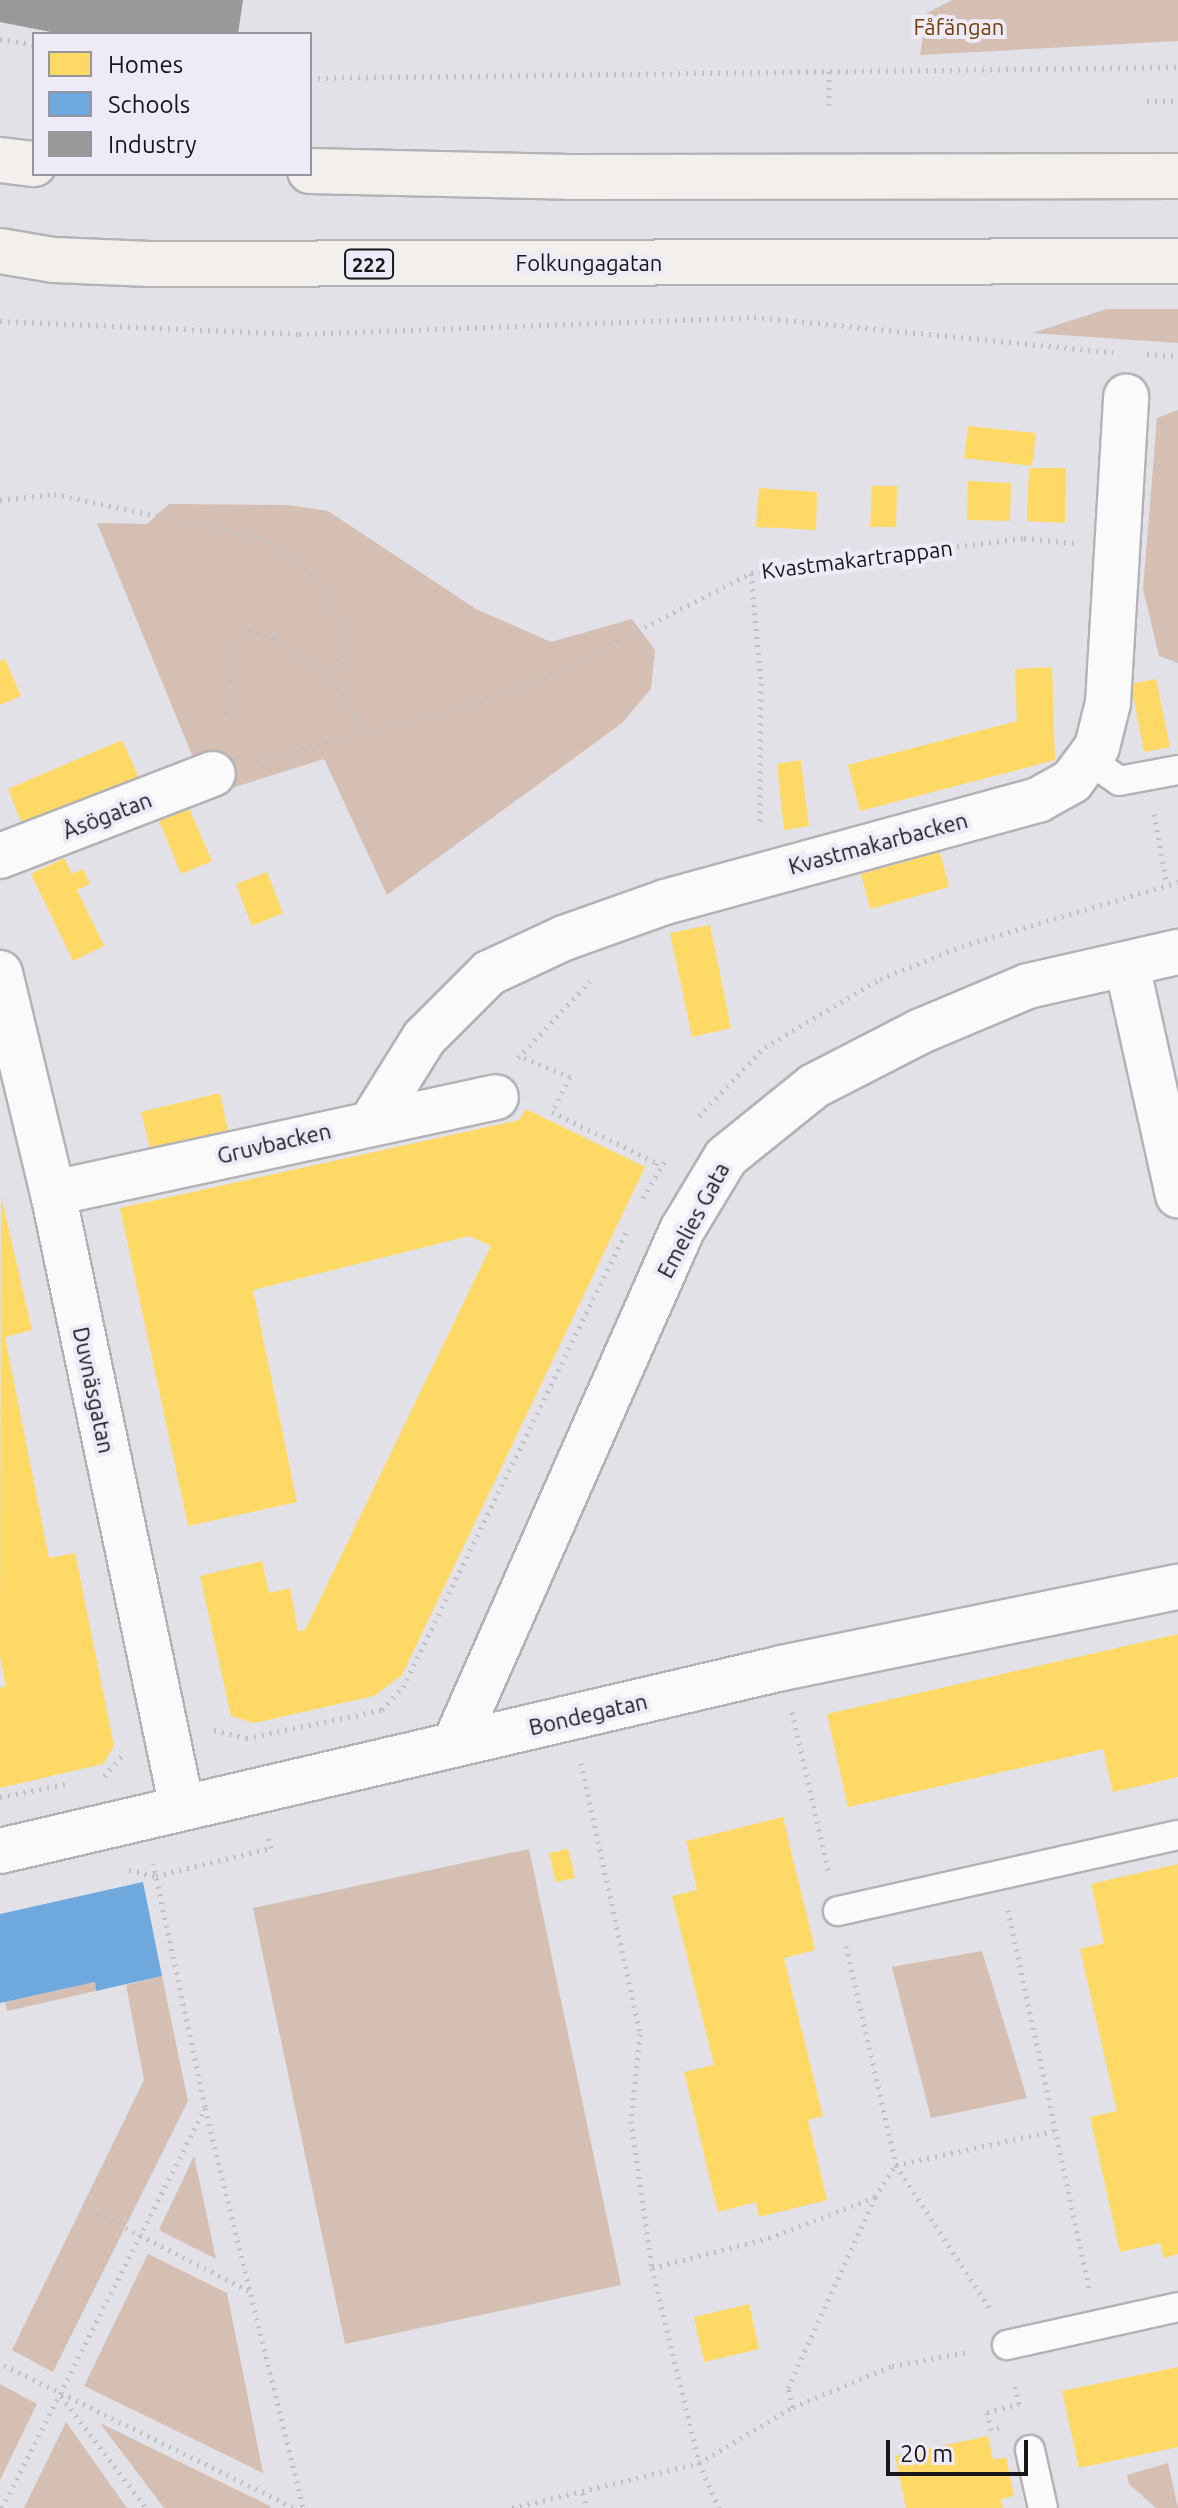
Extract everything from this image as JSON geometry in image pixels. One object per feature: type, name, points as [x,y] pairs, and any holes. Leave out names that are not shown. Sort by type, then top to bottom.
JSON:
[{"type":"main road","points":[[0,160],[32,164]]},
{"type":"main road","points":[[312,171],[569,177],[1178,176]]},
{"type":"main road","name":"Folkungagatan","points":[[0,251],[54,260],[150,264],[1178,261]]},
{"type":"street","name":"Kvastmakarbacken","points":[[373,1120],[424,1038],[489,973],[564,938],[760,875],[1038,800],[1072,781],[1097,747],[1108,703],[1126,397]]},
{"type":"street","name":"Åsögatan","points":[[0,856],[213,774]]},
{"type":"street","name":"Emelies Gata","points":[[455,1743],[682,1230],[726,1157],[814,1086],[921,1031],[1028,986],[1178,952]]},
{"type":"street","points":[[1127,965],[1178,1195]]},
{"type":"street","name":"Duvnäsgatan","points":[[0,973],[53,1193],[167,1738],[163,1813]]},
{"type":"street","name":"Gruvbacken","points":[[53,1193],[373,1120],[496,1097]]},
{"type":"street","name":"Bondegatan","points":[[0,1851],[455,1743],[571,1720],[782,1668],[1178,1587]]},
{"type":"lane","points":[[1088,759],[1119,781],[1178,770]]},
{"type":"lane","points":[[838,1911],[1178,1835]]},
{"type":"lane","points":[[1007,2345],[1178,2307]]},
{"type":"lane","points":[[1030,2450],[1043,2508]]},
{"type":"path","points":[[0,39],[32,45]]},
{"type":"path","points":[[312,78],[1178,67]]},
{"type":"path","points":[[829,70],[829,105]]},
{"type":"path","points":[[1147,101],[1178,101]]},
{"type":"path","points":[[0,321],[299,334],[754,317],[1129,353]]},
{"type":"path","points":[[1141,354],[1178,356]]},
{"type":"path","points":[[0,500],[54,494],[262,538],[299,563],[332,604],[342,643],[335,680]]},
{"type":"path","name":"Kvastmakartrappan","points":[[361,730],[456,709],[545,678],[751,573],[1024,538],[1085,544]]},
{"type":"path","points":[[751,573],[761,683],[760,875]]},
{"type":"path","points":[[241,628],[273,637],[335,680],[361,730],[213,774],[241,628]]},
{"type":"path","points":[[1141,812],[1155,814],[1167,885]]},
{"type":"path","points":[[533,1041],[520,1056],[570,1077],[552,1112],[657,1163],[639,1206]]},
{"type":"path","points":[[93,1778],[108,1775],[125,1752],[167,1738],[215,1730],[246,1738],[382,1710],[403,1687],[632,1220]]},
{"type":"path","points":[[512,2508],[699,2463],[793,2407],[892,2366],[1007,2345],[1003,2329],[896,2165],[782,1668]]},
{"type":"path","points":[[571,1720],[640,2034],[631,2121],[652,2268],[699,2463],[719,2508]]},
{"type":"path","points":[[0,1797],[78,1781]]},
{"type":"path","points":[[163,1813],[205,2107],[303,2508]]},
{"type":"path","points":[[1001,1877],[1053,2131],[1098,2323]]},
{"type":"path","points":[[2,2508],[205,2107]]},
{"type":"path","points":[[793,2407],[788,2388],[875,2197],[896,2165],[1053,2131]]},
{"type":"path","points":[[652,2268],[769,2238],[875,2197]]},
{"type":"path","points":[[83,2206],[249,2291]]},
{"type":"path","points":[[4,2365],[295,2508]]},
{"type":"path","points":[[61,2395],[146,2508]]},
{"type":"path","points":[[583,2493],[587,2508]]},
{"type":"green space","name":"Fåfängan","points":[[952,0],[1178,0],[1178,41],[920,55],[927,13]]},
{"type":"green space","points":[[1107,309],[1178,309],[1178,343],[1032,333]]},
{"type":"green space","points":[[1178,410],[1178,663],[1159,656],[1143,589],[1157,418]]},
{"type":"green space","points":[[169,504],[288,505],[328,511],[476,609],[551,642],[632,619],[655,650],[651,689],[622,723],[387,895],[324,759],[232,788],[192,755],[97,523],[147,524]]},
{"type":"green space","points":[[529,1849],[621,2285],[345,2344],[253,1908]]},
{"type":"green space","points":[[982,1951],[1027,2098],[931,2118],[892,1967]]},
{"type":"green space","points":[[162,1976],[188,2101],[53,2372],[12,2350],[144,2080],[126,1985]]},
{"type":"green space","points":[[95,1982],[96,1991],[7,2011],[5,2002]]},
{"type":"green space","points":[[194,2156],[216,2259],[159,2230]]},
{"type":"green space","points":[[148,2254],[227,2293],[263,2473],[84,2386]]},
{"type":"green space","points":[[0,2384],[37,2404],[0,2480]]},
{"type":"green space","points":[[66,2422],[127,2508],[24,2508]]},
{"type":"green space","points":[[100,2423],[270,2506],[270,2508],[164,2508]]},
{"type":"green space","points":[[1168,2463],[1178,2508],[1156,2508],[1129,2484],[1127,2475]]},
{"type":"building: Homes","points":[[968,426],[1036,433],[1032,466],[964,458]]},
{"type":"building: Homes","points":[[1029,468],[1066,468],[1065,523],[1027,521]]},
{"type":"building: Homes","points":[[968,481],[1011,483],[1010,521],[967,520]]},
{"type":"building: Homes","points":[[872,486],[897,486],[896,527],[870,527]]},
{"type":"building: Homes","points":[[759,488],[817,492],[816,530],[756,527]]},
{"type":"building: Homes","points":[[5,659],[21,696],[0,705],[0,661]]},
{"type":"building: Homes","points":[[1052,667],[1055,760],[860,811],[848,765],[1017,721],[1015,669]]},
{"type":"building: Homes","points":[[1156,679],[1170,747],[1144,752],[1131,684]]},
{"type":"building: Homes","points":[[122,740],[139,778],[22,824],[8,789]]},
{"type":"building: Homes","points":[[801,760],[809,826],[784,830],[777,764]]},
{"type":"building: Homes","points":[[188,806],[212,861],[181,874],[158,818]]},
{"type":"building: Homes","points":[[940,852],[949,887],[870,909],[861,874]]},
{"type":"building: Homes","points":[[64,858],[72,874],[83,869],[90,884],[77,890],[104,946],[73,961],[31,874]]},
{"type":"building: Homes","points":[[267,872],[283,913],[252,926],[236,884]]},
{"type":"building: Homes","points":[[710,925],[731,1028],[692,1037],[670,933]]},
{"type":"building: Homes","points":[[220,1093],[228,1130],[150,1148],[141,1112]]},
{"type":"building: Homes","points":[[526,1109],[645,1167],[402,1675],[374,1696],[254,1723],[231,1716],[200,1576],[262,1561],[269,1593],[290,1588],[298,1631],[305,1630],[491,1246],[469,1236],[253,1290],[297,1502],[188,1526],[120,1208],[519,1120]]},
{"type":"building: Homes","points":[[1,1196],[32,1330],[5,1337],[49,1558],[75,1553],[114,1746],[103,1764],[0,1788],[0,1688],[6,1686],[0,1657]]},
{"type":"building: Homes","points":[[1178,1634],[1178,1777],[1113,1792],[1103,1749],[848,1807],[827,1714]]},
{"type":"building: Homes","points":[[783,1817],[815,1950],[784,1958],[823,2116],[808,2120],[827,2200],[759,2217],[756,2202],[718,2212],[684,2072],[714,2065],[672,1896],[697,1890],[686,1841]]},
{"type":"building: Homes","points":[[568,1849],[575,1878],[556,1882],[549,1853]]},
{"type":"building: Homes","points":[[1178,1864],[1178,2254],[1164,2258],[1160,2243],[1120,2252],[1090,2117],[1117,2111],[1080,1949],[1104,1943],[1091,1884]]},
{"type":"building: Homes","points":[[749,2304],[759,2349],[704,2362],[694,2317]]},
{"type":"building: Homes","points":[[1178,2367],[1178,2447],[1079,2468],[1062,2391]]},
{"type":"building: Homes","points":[[988,2436],[993,2460],[1006,2457],[1014,2496],[1001,2499],[1003,2508],[906,2508],[895,2456]]},
{"type":"building: Schools","points":[[143,1882],[162,1976],[96,1991],[95,1982],[0,2003],[0,1914]]},
{"type":"building: Industry","points":[[0,0],[243,0],[238,32],[51,32],[0,22]]}]
